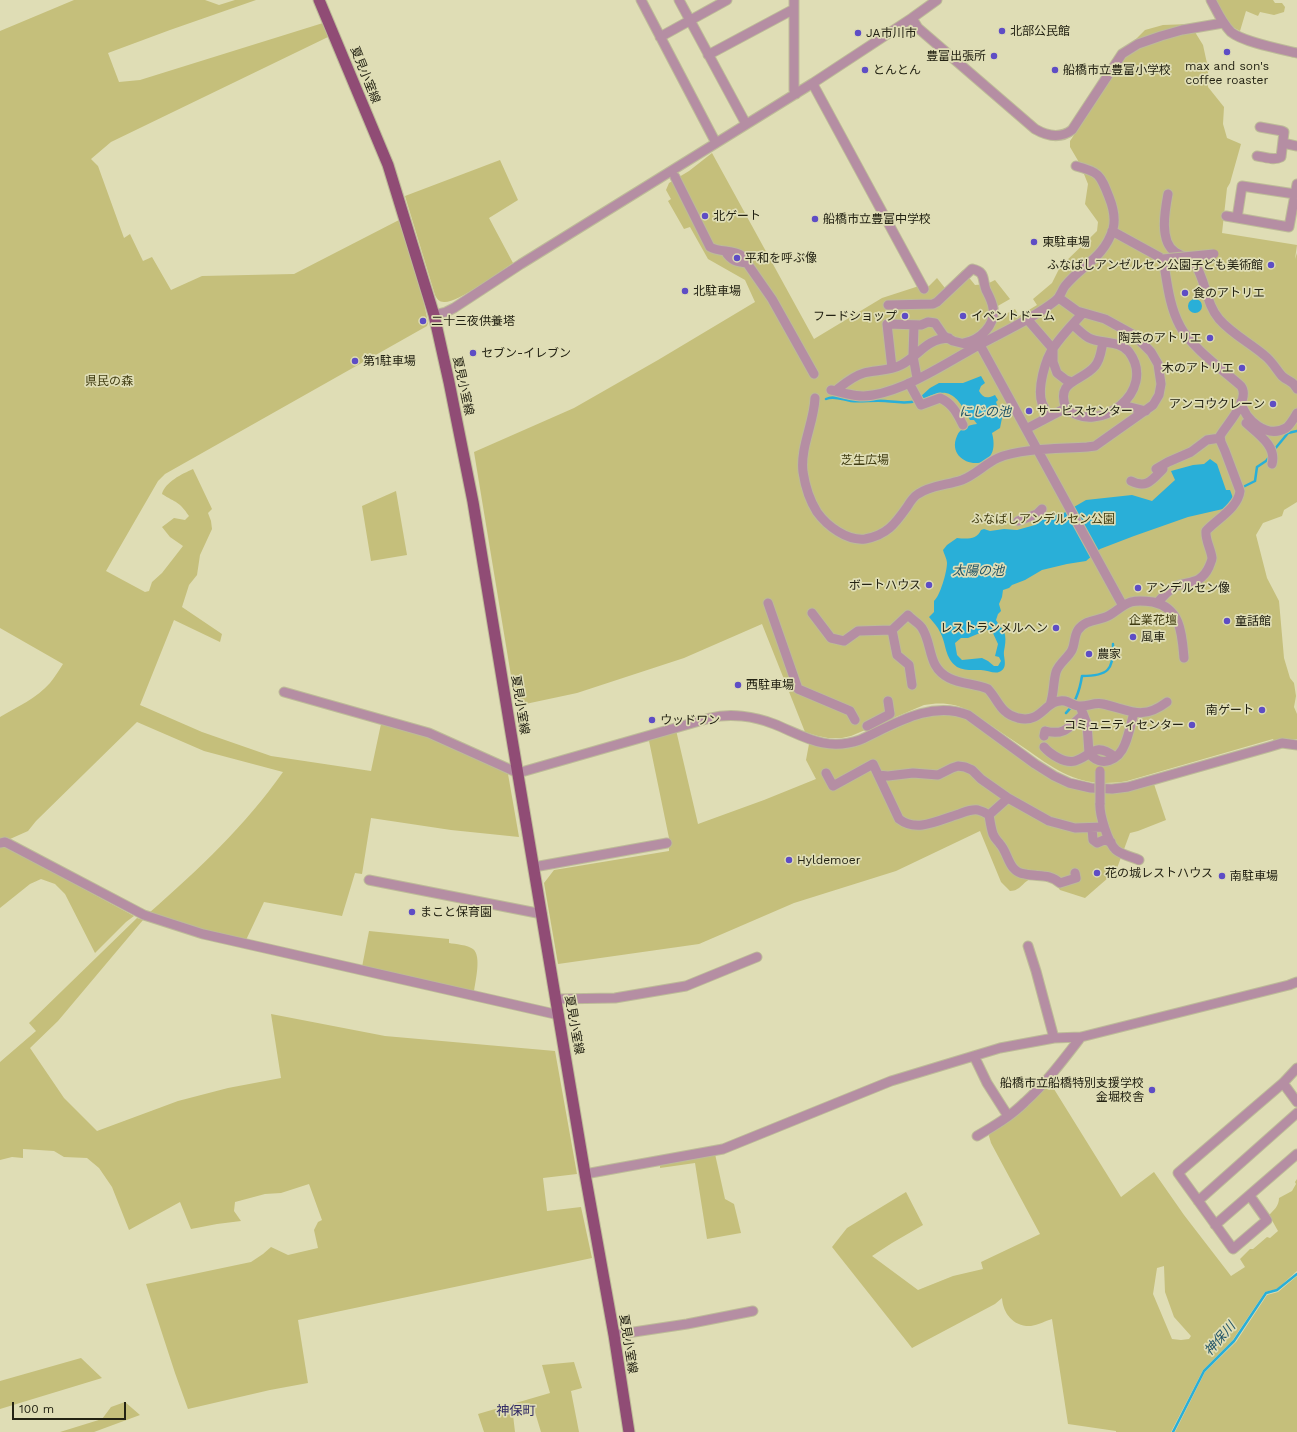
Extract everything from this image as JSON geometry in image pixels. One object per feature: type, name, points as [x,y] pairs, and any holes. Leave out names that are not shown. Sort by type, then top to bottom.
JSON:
[{"type":"main road","name":"夏見小室線","points":[[319,0],[388,165],[434,315],[463,447],[585,1174],[614,1335],[629,1432]]},
{"type":"street","points":[[641,0],[716,143]]},
{"type":"street","points":[[679,0],[746,124]]},
{"type":"street","points":[[660,37],[727,0]]},
{"type":"street","points":[[434,315],[454,308],[521,264],[796,94],[937,0]]},
{"type":"street","points":[[1211,0],[1223,23],[1232,33],[1245,39],[1297,54]]},
{"type":"street","points":[[708,55],[794,5]]},
{"type":"street","points":[[794,5],[794,90],[796,94]]},
{"type":"street","points":[[912,18],[918,28],[1035,129],[1046,134],[1057,136],[1066,135],[1072,130],[1122,54],[1138,44],[1161,36],[1182,30],[1223,23]]},
{"type":"street","points":[[813,83],[924,290]]},
{"type":"street","points":[[1257,156],[1275,159],[1281,157],[1283,143],[1284,132],[1282,130],[1260,127]]},
{"type":"street","points":[[1283,143],[1297,146]]},
{"type":"street","points":[[949,338],[938,339],[927,344],[901,365],[860,374],[833,390],[866,396],[913,381],[1028,320],[1060,298],[1065,286],[1101,253],[1112,230],[1114,212],[1100,178],[1092,170],[1076,166]]},
{"type":"street","points":[[675,177],[710,247],[725,252],[738,253],[748,263],[772,299],[814,374]]},
{"type":"street","points":[[1226,216],[1289,227],[1297,184]]},
{"type":"street","points":[[1237,218],[1242,186],[1295,194]]},
{"type":"street","points":[[1168,194],[1165,207],[1164,228],[1168,246],[1174,252],[1193,261],[1205,285],[1213,310],[1224,325],[1265,355],[1283,377],[1294,383],[1297,389]]},
{"type":"street","points":[[1112,230],[1163,259],[1214,254]]},
{"type":"street","points":[[1158,603],[1168,591],[1176,586],[1199,580],[1204,576],[1208,570],[1212,558],[1206,531],[1234,506],[1239,496],[1240,491],[1220,438],[1227,425],[1240,408],[1243,392],[1241,386],[1190,341],[1180,327],[1172,308],[1163,259]]},
{"type":"street","points":[[888,305],[933,304],[972,269],[981,272],[993,307],[994,316],[989,327],[979,337],[971,342],[964,343]]},
{"type":"street","points":[[815,398],[815,409],[803,456],[803,474],[806,486],[817,512],[835,529],[853,538],[864,539],[883,534],[893,526],[916,495],[927,489],[961,480],[977,472],[998,458],[1019,452],[1095,446],[1153,405],[1157,399],[1161,384],[1158,364],[1151,352],[1134,334],[1115,324],[1082,314],[1060,298]]},
{"type":"street","points":[[1049,418],[1042,403],[1041,386],[1044,370],[1052,349],[1082,314]]},
{"type":"street","points":[[1028,320],[1052,349],[1053,362],[1057,373],[1066,380],[1072,382]]},
{"type":"street","points":[[892,368],[887,324],[914,325],[935,322],[944,336],[953,341],[977,346],[1026,429],[1123,606]]},
{"type":"street","points":[[914,325],[913,381],[921,405],[940,398],[946,401],[955,411],[963,425]]},
{"type":"street","points":[[1073,325],[1084,336],[1121,346],[1128,351],[1134,362],[1137,374],[1131,396],[1122,405],[1098,416],[1089,417],[1075,414],[1066,408],[1063,396],[1065,389],[1072,382],[1095,366],[1100,356],[1103,342]]},
{"type":"street","points":[[1128,351],[1142,342]]},
{"type":"street","points":[[1241,402],[1243,410],[1251,422],[1274,431],[1286,428],[1297,413]]},
{"type":"street","points":[[1122,405],[1146,411]]},
{"type":"street","points":[[1026,429],[1066,408]]},
{"type":"street","points":[[1236,414],[1269,446],[1273,455],[1272,464]]},
{"type":"street","points":[[1131,481],[1140,484],[1148,483],[1159,469],[1168,462],[1191,452],[1207,440],[1220,438]]},
{"type":"street","points":[[1018,521],[1037,514],[1042,509]]},
{"type":"street","points":[[1050,705],[1054,696],[1056,671],[1062,662],[1072,652],[1078,630],[1087,622],[1101,619],[1110,615],[1132,602],[1139,601],[1158,603],[1174,616],[1179,623],[1184,658]]},
{"type":"street","points":[[768,603],[798,689],[854,714]]},
{"type":"street","points":[[812,613],[831,638],[844,641],[858,631],[892,630],[908,615],[922,628],[927,639],[931,658],[939,670],[951,679],[988,689],[1001,709],[1008,714],[1021,718],[1033,718],[1037,717],[1050,705],[1065,701]]},
{"type":"street","points":[[892,630],[897,656],[909,665],[912,685]]},
{"type":"street","points":[[1055,686],[1065,701],[1081,711],[1087,724],[1089,753],[1092,758],[1097,761],[1105,762],[1114,757],[1125,745],[1134,713]]},
{"type":"street","points":[[284,692],[429,733],[518,773],[713,718],[733,716],[757,719],[774,724],[806,739],[817,742],[843,745],[860,740],[926,711],[957,711],[968,715],[1035,764],[1054,776],[1069,783],[1097,789],[1128,787],[1282,743],[1297,745]]},
{"type":"street","points":[[867,726],[890,714],[888,701]]},
{"type":"street","points":[[1033,718],[1044,733],[1055,733],[1064,731],[1081,711],[1091,704],[1102,704],[1134,713],[1149,712],[1158,709],[1167,702]]},
{"type":"street","points":[[1044,747],[1048,751],[1066,761],[1071,762],[1076,761],[1089,753],[1100,750],[1105,751],[1114,757]]},
{"type":"street","points":[[1101,761],[1100,810],[1104,827],[1117,851],[1139,860]]},
{"type":"street","points":[[826,773],[833,786],[873,764],[899,819],[909,825],[920,826],[972,810],[977,810],[989,815]]},
{"type":"street","points":[[878,775],[888,776],[913,773],[931,776],[938,775],[958,766],[965,767],[972,770],[980,779],[1008,798],[1049,821],[1075,828],[1104,827]]},
{"type":"street","points":[[989,815],[1008,798]]},
{"type":"street","points":[[989,815],[992,832],[1009,862],[1017,872],[1025,875],[1051,877],[1060,883],[1076,878],[1075,873]]},
{"type":"street","points":[[1092,828],[1093,840],[1097,843],[1104,840],[1111,842]]},
{"type":"street","points":[[0,843],[5,842],[144,915],[203,934],[559,1015]]},
{"type":"street","points":[[534,867],[667,843]]},
{"type":"street","points":[[369,880],[542,914]]},
{"type":"street","points":[[1028,946],[1054,1038]]},
{"type":"street","points":[[556,999],[615,998],[686,986],[757,957]]},
{"type":"street","points":[[585,1174],[723,1149],[891,1081],[1000,1048],[1054,1038],[1081,1037],[1297,982]]},
{"type":"street","points":[[977,1136],[1008,1116],[1025,1102],[1055,1070],[1081,1037]]},
{"type":"street","points":[[974,1056],[987,1083],[1008,1116]]},
{"type":"street","points":[[1250,1196],[1267,1220],[1233,1249],[1178,1174],[1283,1083],[1297,1068]]},
{"type":"street","points":[[1283,1083],[1297,1102]]},
{"type":"street","points":[[1198,1201],[1297,1113]]},
{"type":"street","points":[[1215,1225],[1297,1154]]},
{"type":"street","points":[[614,1335],[687,1324],[754,1311]]},
{"type":"green space","name":"県民の森","points":[[74,0],[205,0],[219,5],[235,0],[256,0],[108,53],[119,82],[140,80],[323,23],[328,37],[111,142],[91,159],[98,166],[124,238],[130,234],[143,261],[152,257],[171,290],[202,276],[294,274],[399,220],[424,303],[428,323],[427,326],[165,474],[158,481],[106,571],[145,592],[149,591],[152,582],[162,573],[183,546],[170,537],[162,527],[174,518],[185,520],[189,516],[180,505],[162,494],[170,482],[193,469],[212,509],[208,513],[212,529],[200,555],[197,575],[189,585],[182,607],[222,634],[220,642],[174,620],[140,705],[202,732],[271,756],[371,771],[381,724],[427,736],[508,774],[519,837],[451,830],[371,818],[362,874],[355,873],[342,916],[264,902],[246,940],[204,930],[149,913],[237,829],[269,792],[283,772],[204,751],[137,722],[36,821],[28,831],[10,839],[5,837],[0,839],[0,717],[26,702],[45,688],[63,664],[0,628],[0,31]]},
{"type":"green space","points":[[1215,0],[1273,0],[1275,3],[1282,3],[1285,7],[1284,12],[1274,15],[1260,12],[1258,16],[1246,11],[1240,31],[1228,22]]},
{"type":"green space","name":"ふなばしアンデルセン公園","points":[[1190,24],[1203,45],[1208,68],[1208,87],[1224,107],[1223,124],[1227,138],[1241,144],[1230,183],[1227,188],[1222,233],[1297,245],[1295,259],[1297,253],[1297,502],[1284,510],[1282,516],[1263,523],[1256,535],[1267,578],[1279,601],[1284,658],[1290,678],[1294,683],[1296,696],[1294,707],[1297,714],[1297,739],[1283,739],[1274,741],[1273,739],[1127,781],[1096,783],[1059,771],[970,711],[959,706],[947,704],[924,705],[851,736],[842,738],[828,738],[818,736],[805,732],[762,624],[684,658],[577,693],[516,706],[474,452],[574,408],[755,302],[745,280],[708,259],[690,227],[684,229],[668,201],[671,199],[666,190],[669,183],[689,171],[712,153],[814,339],[882,298],[919,286],[926,289],[937,278],[945,288],[963,270],[975,285],[987,284],[995,280],[1010,299],[996,307],[1002,316],[1015,309],[1019,316],[1037,305],[1033,299],[1052,283],[1060,267],[1097,231],[1098,222],[1085,204],[1088,184],[1080,164],[1070,147],[1070,141],[1134,41],[1145,30],[1163,25]]},
{"type":"green space","points":[[500,160],[518,200],[489,218],[513,263],[459,298],[444,302],[441,301],[437,299],[435,295],[405,196]]},
{"type":"green space","points":[[396,491],[407,555],[371,561],[362,506]]},
{"type":"green space","points":[[948,714],[966,718],[1033,767],[1091,792],[1111,794],[1119,793],[1154,784],[1166,820],[1130,833],[1116,871],[1085,898],[1060,890],[1054,882],[1037,878],[1028,880],[1017,889],[1010,891],[1001,882],[980,831],[896,871],[794,903],[699,944],[558,964],[544,883],[554,870],[669,851],[669,838],[648,736],[676,730],[698,824],[816,779],[806,760],[809,744],[832,748],[855,747],[921,717]]},
{"type":"green space","points":[[4,846],[134,916],[95,953],[65,894],[55,884],[41,879],[30,884],[0,908],[0,847]]},
{"type":"green space","points":[[137,918],[143,920],[58,1021],[30,1048],[64,1098],[97,1131],[178,1101],[228,1088],[281,1078],[271,1014],[385,1036],[555,1051],[577,1174],[543,1178],[547,1211],[581,1207],[592,1258],[298,1320],[308,1383],[270,1390],[188,1409],[146,1284],[251,1262],[271,1247],[288,1255],[318,1248],[314,1230],[318,1222],[322,1220],[309,1184],[281,1193],[265,1194],[235,1202],[234,1211],[241,1221],[191,1229],[180,1202],[129,1230],[112,1187],[99,1168],[87,1158],[64,1157],[54,1151],[23,1149],[23,1158],[12,1157],[0,1160],[0,1062],[36,1031],[29,1023]]},
{"type":"green space","points":[[369,931],[449,939],[449,943],[473,949],[476,952],[478,963],[474,992],[362,967]]},
{"type":"green space","points":[[1049,1081],[1121,1197],[1154,1172],[1184,1215],[1231,1276],[1245,1267],[1240,1259],[1250,1249],[1253,1249],[1267,1237],[1270,1238],[1278,1231],[1269,1215],[1277,1206],[1279,1198],[1292,1191],[1297,1179],[1297,1271],[1277,1289],[1265,1292],[1232,1341],[1203,1370],[1171,1432],[1116,1432],[1068,1424],[1052,1319],[1031,1326],[1019,1324],[1007,1314],[1002,1298],[995,1304],[912,1348],[832,1247],[847,1228],[906,1192],[923,1225],[872,1256],[918,1290],[953,1276],[983,1269],[981,1262],[1040,1234],[991,1143],[989,1136],[990,1132]],"holes":[[[1164,1266],[1165,1292],[1174,1317],[1191,1336],[1189,1339],[1172,1339],[1153,1294],[1157,1268]]]},
{"type":"green space","points":[[715,1154],[725,1199],[734,1204],[741,1233],[707,1239],[695,1163],[660,1168],[660,1163]]},
{"type":"green space","points":[[1297,1276],[1297,1432],[1175,1432],[1205,1372],[1236,1342],[1267,1295],[1278,1292]]},
{"type":"green space","points":[[81,1358],[102,1378],[0,1409],[0,1381]]},
{"type":"green space","points":[[574,1362],[582,1388],[571,1391],[579,1432],[541,1432],[534,1409],[513,1415],[515,1432],[484,1432],[478,1414],[550,1393],[542,1365]]},
{"type":"green space","points":[[125,1402],[140,1415],[94,1432],[60,1432],[102,1419],[111,1407]]},
{"type":"water","points":[[1192,299],[1198,299],[1202,303],[1202,309],[1198,313],[1192,313],[1188,309],[1188,303]]},
{"type":"water","name":"にじの池","points":[[981,376],[985,383],[981,386],[979,391],[986,397],[995,395],[998,400],[996,402],[1002,418],[1000,428],[992,433],[993,447],[990,457],[983,462],[974,463],[965,461],[958,455],[955,447],[957,436],[960,431],[968,426],[977,424],[974,420],[970,420],[961,404],[951,395],[945,393],[938,393],[921,401],[919,398],[930,388],[939,383],[963,383]]},
{"type":"water","name":"太陽の池","points":[[1210,459],[1217,464],[1226,490],[1230,490],[1236,506],[1188,517],[1134,536],[1100,549],[1086,561],[1042,570],[1025,580],[1012,585],[1003,590],[999,604],[1001,611],[996,620],[1004,631],[1005,635],[1004,668],[995,673],[983,670],[963,669],[957,667],[953,663],[948,655],[939,630],[929,617],[934,612],[934,601],[941,589],[947,567],[947,560],[943,550],[947,545],[957,538],[967,539],[977,536],[981,530],[984,529],[990,531],[1004,529],[1017,530],[1035,525],[1048,515],[1062,514],[1086,500],[1132,495],[1152,501],[1175,480],[1171,471],[1193,465],[1204,464]],"holes":[[[987,630],[992,631],[998,644],[995,656],[999,657],[1001,661],[998,666],[994,666],[982,658],[962,660],[957,655],[955,643],[961,638],[968,638]]]},
{"type":"waterway","points":[[826,399],[835,398],[851,401],[917,401]]},
{"type":"waterway","points":[[1274,450],[1288,433],[1297,431]]},
{"type":"waterway","points":[[1241,488],[1255,481],[1257,467],[1266,461],[1270,456]]},
{"type":"waterway","points":[[1066,713],[1077,696],[1082,676],[1098,675],[1108,670],[1112,660],[1113,644]]},
{"type":"waterway","name":"神保川","points":[[1173,1432],[1204,1371],[1234,1341],[1266,1293],[1277,1290],[1297,1274]]},
{"type":"place","name":"北部公民館","points":[[1002,31]]},
{"type":"place","name":"JA市川市","points":[[858,33]]},
{"type":"place","name":"max and son's coffee roaster","points":[[1227,52]]},
{"type":"place","name":"豊富出張所","points":[[994,56]]},
{"type":"place","name":"とんとん","points":[[865,70]]},
{"type":"place","name":"船橋市立豊富小学校","points":[[1055,70]]},
{"type":"place","name":"北ゲート","points":[[705,216]]},
{"type":"place","name":"船橋市立豊富中学校","points":[[815,219]]},
{"type":"place","name":"東駐車場","points":[[1034,242]]},
{"type":"place","name":"平和を呼ぶ像","points":[[737,258]]},
{"type":"place","name":"ふなばしアンゼルセン公園子ども美術館","points":[[1271,265]]},
{"type":"place","name":"北駐車場","points":[[685,291]]},
{"type":"place","name":"食のアトリエ","points":[[1185,293]]},
{"type":"place","name":"フードショップ","points":[[905,316]]},
{"type":"place","name":"イベントドーム","points":[[963,316]]},
{"type":"place","name":"二十三夜供養塔","points":[[423,321]]},
{"type":"place","name":"陶芸のアトリエ","points":[[1210,338]]},
{"type":"place","name":"セブン-イレブン","points":[[473,353]]},
{"type":"place","name":"第1駐車場","points":[[355,361]]},
{"type":"place","name":"木のアトリエ","points":[[1242,368]]},
{"type":"place","name":"アンコウクレーン","points":[[1273,404]]},
{"type":"place","name":"サービスセンター","points":[[1029,411]]},
{"type":"place","name":"ボートハウス","points":[[929,585]]},
{"type":"place","name":"アンデルセン像","points":[[1138,588]]},
{"type":"place","name":"童話館","points":[[1227,621]]},
{"type":"place","name":"レストランメルヘン","points":[[1056,628]]},
{"type":"place","name":"風車","points":[[1133,637]]},
{"type":"place","name":"農家","points":[[1089,654]]},
{"type":"place","name":"西駐車場","points":[[738,685]]},
{"type":"place","name":"南ゲート","points":[[1262,710]]},
{"type":"place","name":"ウッドワン","points":[[652,720]]},
{"type":"place","name":"コミュニティセンター","points":[[1192,725]]},
{"type":"place","name":"Hyldemoer","points":[[789,860]]},
{"type":"place","name":"花の城レストハウス","points":[[1097,873]]},
{"type":"place","name":"南駐車場","points":[[1222,876]]},
{"type":"place","name":"まこと保育園","points":[[412,912]]},
{"type":"place","name":"船橋市立船橋特別支援学校 金堀校舎","points":[[1152,1090]]},
{"type":"district","name":"神保町","points":[[516,1411]]},
{"type":"park label","name":"芝生広場","points":[[865,460]]},
{"type":"park label","name":"企業花壇","points":[[1153,620]]}]
